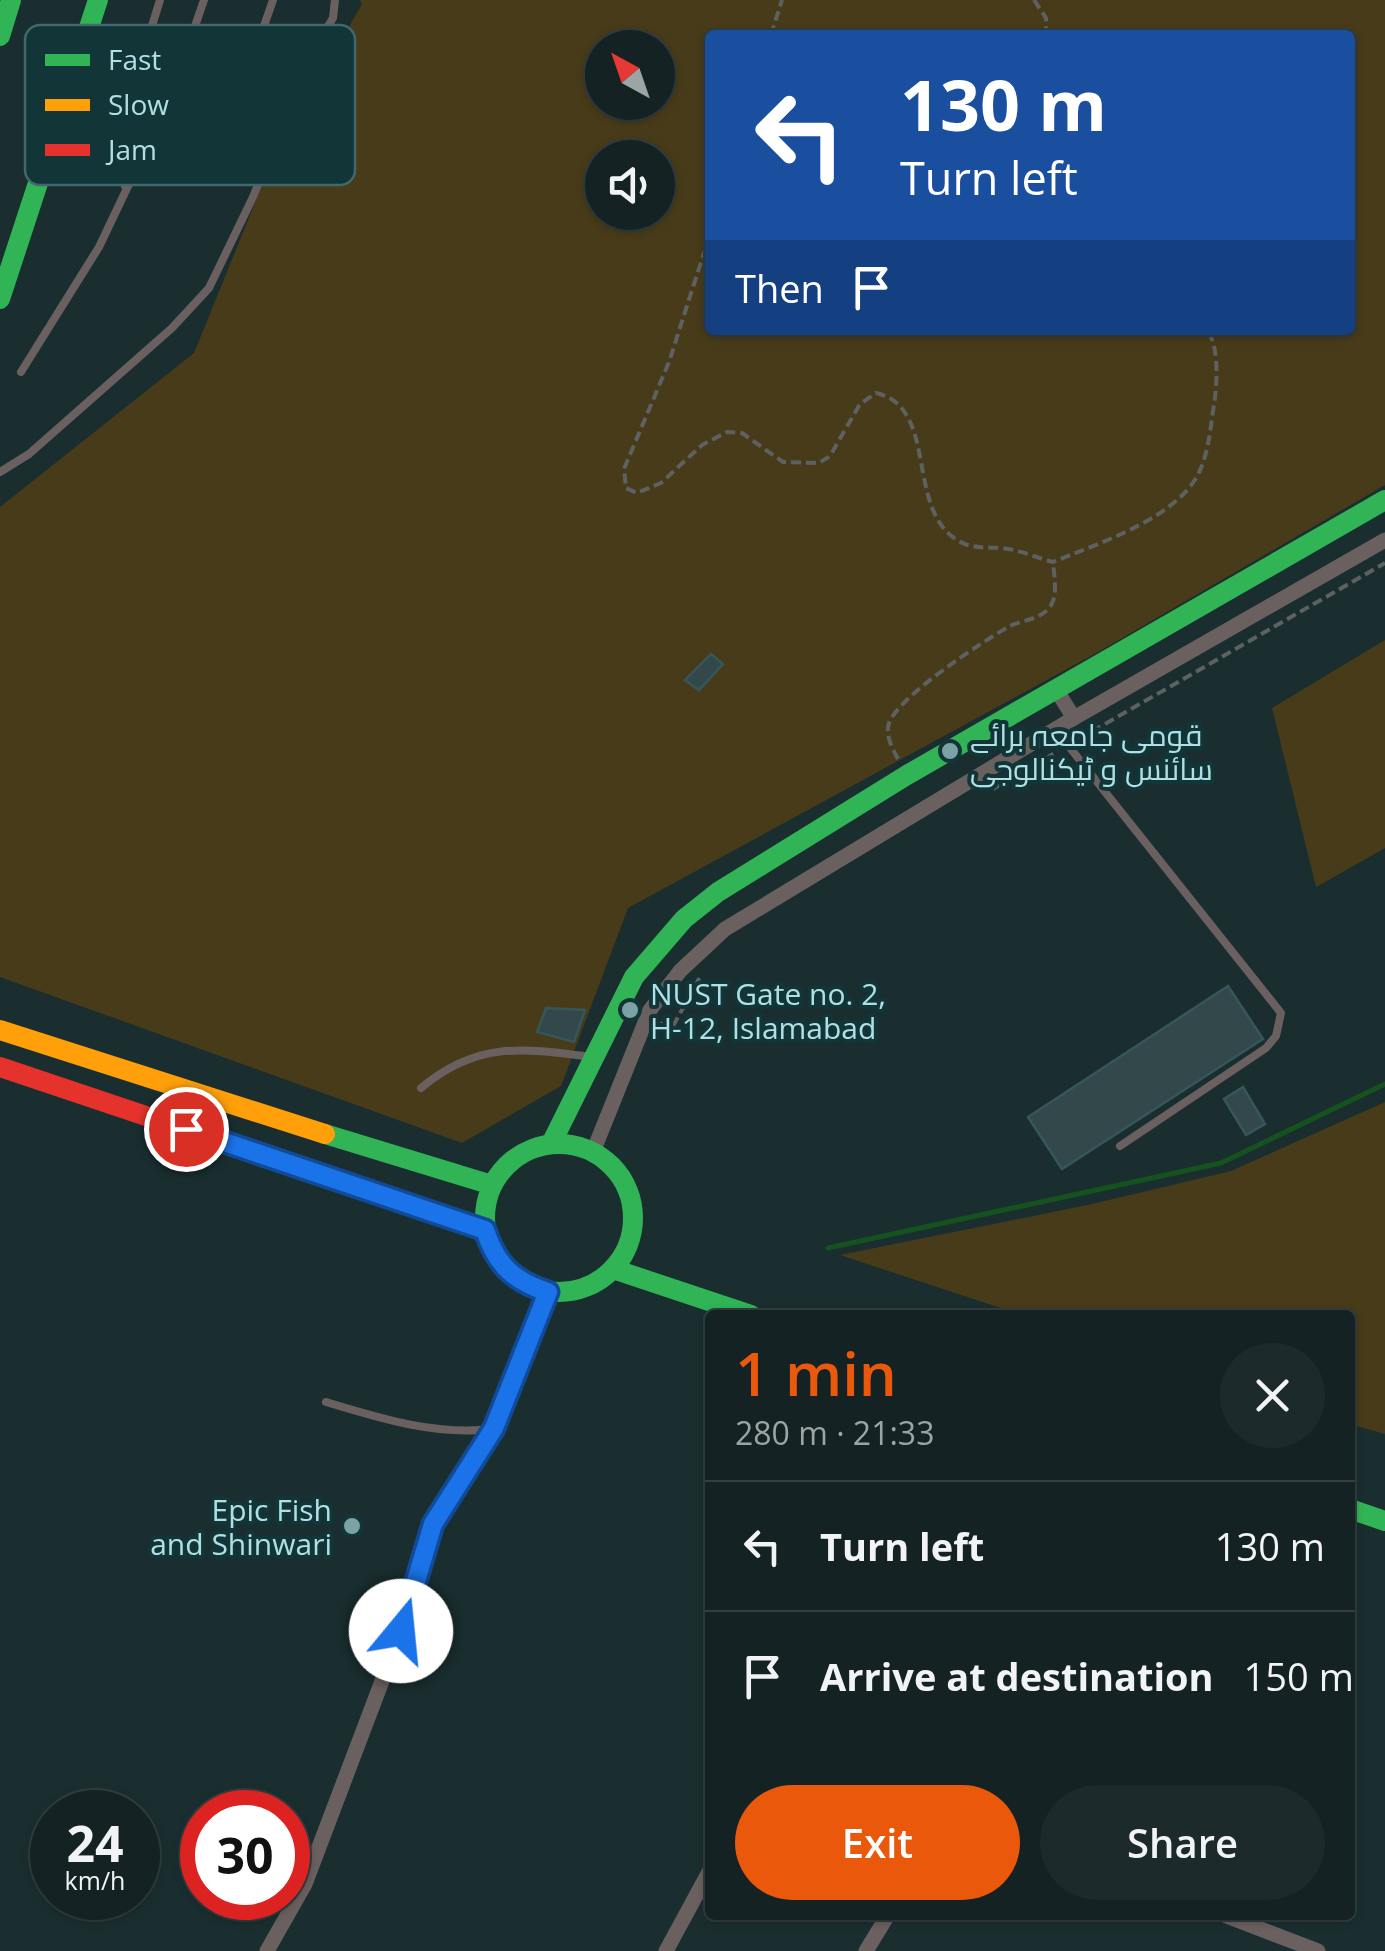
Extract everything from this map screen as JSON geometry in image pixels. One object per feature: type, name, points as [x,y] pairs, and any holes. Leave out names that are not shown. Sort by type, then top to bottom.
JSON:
[{"type":"main road","points":[[0,36],[11,0]]},
{"type":"main road","points":[[90,25],[98,0]]},
{"type":"main road","points":[[0,299],[37,185]]},
{"type":"main road","points":[[551,1144],[634,977],[684,919],[718,892],[908,775],[1385,500]]},
{"type":"main road","points":[[0,1030],[492,1185]]},
{"type":"main road","points":[[0,1066],[485,1230]]},
{"type":"main road","points":[[551,1144],[594,1152],[620,1176],[633,1210],[633,1228],[626,1250],[613,1270],[583,1288],[548,1292],[525,1285],[506,1272],[492,1252],[485,1230],[485,1207],[492,1185],[507,1165],[527,1151],[551,1144]]},
{"type":"main road","points":[[613,1270],[736,1310]]},
{"type":"main road","points":[[1355,1511],[1385,1520]]},
{"type":"street","points":[[594,1152],[646,1018],[680,971],[725,930],[1055,729],[1385,540]]},
{"type":"street","points":[[1056,691],[1074,718]]},
{"type":"street","points":[[266,1951],[305,1884],[401,1631],[433,1524],[494,1428],[548,1292]]},
{"type":"street","points":[[666,1951],[705,1879]]},
{"type":"street","points":[[866,1951],[885,1920]]},
{"type":"street","points":[[1237,1920],[1318,1951]]},
{"type":"lane","points":[[152,25],[160,0]]},
{"type":"lane","points":[[195,25],[204,0]]},
{"type":"lane","points":[[264,25],[273,0]]},
{"type":"lane","points":[[329,25],[335,0]]},
{"type":"lane","points":[[124,196],[126,185]]},
{"type":"lane","points":[[21,372],[99,247],[129,185]]},
{"type":"lane","points":[[0,472],[30,454],[172,328],[209,288],[258,185]]},
{"type":"lane","points":[[1055,729],[1281,1013],[1276,1036],[1266,1048],[1120,1146]]},
{"type":"lane","points":[[421,1088],[463,1060],[494,1050],[543,1050],[594,1057]]},
{"type":"lane","points":[[326,1402],[378,1418],[462,1433],[494,1428]]},
{"type":"path","points":[[773,30],[782,0]]},
{"type":"path","points":[[1034,0],[1046,18],[1046,30]]},
{"type":"path","points":[[705,250],[669,362],[624,470],[626,488],[638,493],[661,483],[702,446],[727,432],[742,433],[783,462],[819,464],[830,456],[860,404],[876,393],[892,396],[905,410],[916,441],[923,482],[946,532],[959,542],[981,549],[1003,548],[1053,562],[1145,522],[1184,495],[1201,468],[1210,430],[1216,383],[1211,335]]},
{"type":"path","points":[[908,775],[888,736],[890,721],[903,703],[932,678],[1012,625],[1045,612],[1053,600],[1053,562]]},
{"type":"path","points":[[989,791],[1385,563]]},
{"type":"path","points":[[646,1018],[672,1028],[703,971]]},
{"type":"shaded area","points":[[360,0],[1385,0],[1385,485],[1100,651],[628,908],[561,1086],[462,1143],[0,977],[0,507],[194,353],[262,185],[355,185],[355,25],[350,25],[362,4]]},
{"type":"shaded area","points":[[1385,640],[1385,848],[1316,887],[1272,708]]},
{"type":"shaded area","points":[[1385,1102],[1385,1434],[1355,1425],[1355,1310],[1007,1310],[840,1255],[1092,1204],[1231,1171]]},
{"type":"building","points":[[711,654],[723,664],[699,690],[685,680]]},
{"type":"building","points":[[1228,986],[1263,1039],[1062,1169],[1028,1117]]},
{"type":"building","points":[[546,1008],[585,1010],[574,1042],[537,1032]]},
{"type":"building","points":[[1243,1087],[1265,1124],[1246,1135],[1224,1099]]},
{"type":"waterway","points":[[828,1248],[1221,1163],[1385,1084]]},
{"type":"traffic: fast","points":[[0,36],[11,0]]},
{"type":"traffic: fast","points":[[90,25],[98,0]]},
{"type":"traffic: fast","points":[[0,299],[37,185]]},
{"type":"traffic: fast","points":[[551,1144],[634,977],[684,919],[718,892],[907,775],[1385,500]]},
{"type":"traffic: fast","points":[[325,1134],[492,1185]]},
{"type":"traffic: fast","points":[[559,1144],[587,1149],[611,1166],[628,1190],[633,1218],[628,1246],[611,1270],[587,1287],[559,1292],[531,1287],[507,1270],[490,1246],[485,1218],[490,1190],[507,1166],[531,1149],[559,1144]]},
{"type":"traffic: fast","points":[[613,1269],[736,1310]]},
{"type":"traffic: fast","points":[[1355,1511],[1385,1521]]},
{"type":"traffic: slow","points":[[0,1030],[325,1134]]},
{"type":"traffic: jam","points":[[0,1067],[485,1230]]},
{"type":"place","name":"قومی جامعہ برائے سائنس و ٹیکنالوجی","points":[[950,751]]},
{"type":"place","name":"NUST Gate no. 2, H-12, Islamabad","points":[[630,1010]]},
{"type":"place","name":"Epic Fish and Shinwari","points":[[352,1526]]},
{"type":"route","points":[[186,1129],[485,1230],[492,1252],[506,1272],[525,1285],[548,1292],[494,1428],[433,1524],[401,1631]]}]
